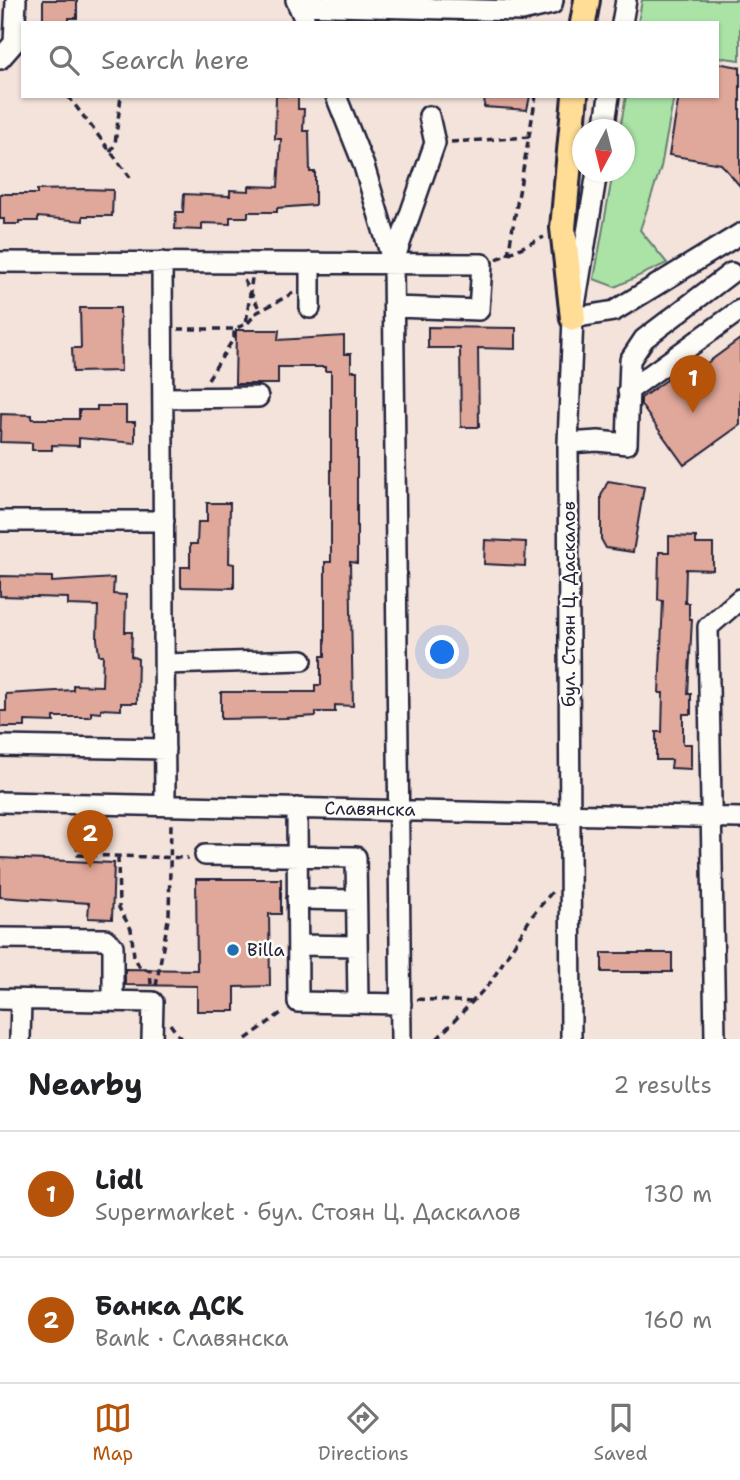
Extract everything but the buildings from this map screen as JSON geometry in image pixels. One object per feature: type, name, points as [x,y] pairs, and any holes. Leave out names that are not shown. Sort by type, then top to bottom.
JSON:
[{"type":"main road","points":[[583,21],[587,0]]},
{"type":"main road","points":[[573,318],[563,228],[575,98]]},
{"type":"street","points":[[0,59],[14,43],[16,0]]},
{"type":"street","points":[[622,21],[626,0]]},
{"type":"street","points":[[300,9],[385,3],[522,12],[552,1]]},
{"type":"street","points":[[337,98],[364,166],[393,263],[401,1039]]},
{"type":"street","points":[[606,119],[609,98]]},
{"type":"street","points":[[393,263],[435,143],[429,116]]},
{"type":"street","name":"бул. Стоян Ц. Даскалов","points":[[571,1039],[568,443],[573,318],[595,182]]},
{"type":"street","points":[[573,318],[614,311],[740,234]]},
{"type":"street","points":[[568,443],[598,441],[627,444],[630,360],[644,339],[736,279],[715,250]]},
{"type":"street","points":[[0,262],[482,264],[479,310],[395,307]]},
{"type":"street","points":[[162,262],[165,805]]},
{"type":"street","points":[[310,263],[310,308]]},
{"type":"street","points":[[628,391],[740,310]]},
{"type":"street","points":[[163,398],[258,397]]},
{"type":"street","points":[[0,521],[164,522]]},
{"type":"street","points":[[715,1039],[708,627],[740,599]]},
{"type":"street","points":[[165,664],[302,660]]},
{"type":"street","points":[[0,746],[165,749]]},
{"type":"street","name":"Славянска","points":[[0,802],[740,818]]},
{"type":"street","points":[[296,808],[298,1002],[401,1001]]},
{"type":"street","points":[[205,855],[356,857],[358,1003]]},
{"type":"street","points":[[297,899],[356,900]]},
{"type":"street","points":[[0,938],[105,939],[113,946],[113,1001]]},
{"type":"street","points":[[298,945],[357,946]]},
{"type":"street","points":[[0,999],[153,1002],[152,1039]]},
{"type":"street","points":[[20,1039],[21,1000]]},
{"type":"path","points":[[69,98],[133,181]]},
{"type":"path","points":[[110,153],[115,144],[121,98]]},
{"type":"path","points":[[508,255],[536,98]]},
{"type":"path","points":[[435,143],[529,137]]},
{"type":"path","points":[[482,264],[508,255],[563,228]]},
{"type":"path","points":[[246,262],[250,294],[246,324]]},
{"type":"path","points":[[246,262],[250,294],[261,312]]},
{"type":"path","points":[[162,329],[234,329],[310,283]]},
{"type":"path","points":[[197,397],[234,338],[234,329]]},
{"type":"path","points":[[73,803],[78,855],[171,859],[202,858],[205,855]]},
{"type":"path","points":[[153,1002],[169,914],[172,830],[165,805]]},
{"type":"path","points":[[118,857],[119,908],[131,929],[134,956],[139,966],[150,971],[153,1002]]},
{"type":"path","points":[[437,1039],[510,956],[548,895],[571,879]]},
{"type":"path","points":[[401,1001],[472,1002]]},
{"type":"path","points":[[246,1039],[298,1002]]},
{"type":"green space","points":[[642,0],[740,0],[740,60],[719,57],[719,21],[638,21]]},
{"type":"green space","points":[[626,98],[674,98],[661,167],[640,230],[667,263],[615,287],[594,279],[611,182],[635,182],[635,119],[622,119]]},
{"type":"place","name":"Lidl","points":[[693,413]]},
{"type":"place","name":"Банка ДСК","points":[[90,868]]},
{"type":"place","name":"Billa","points":[[233,950]]}]
